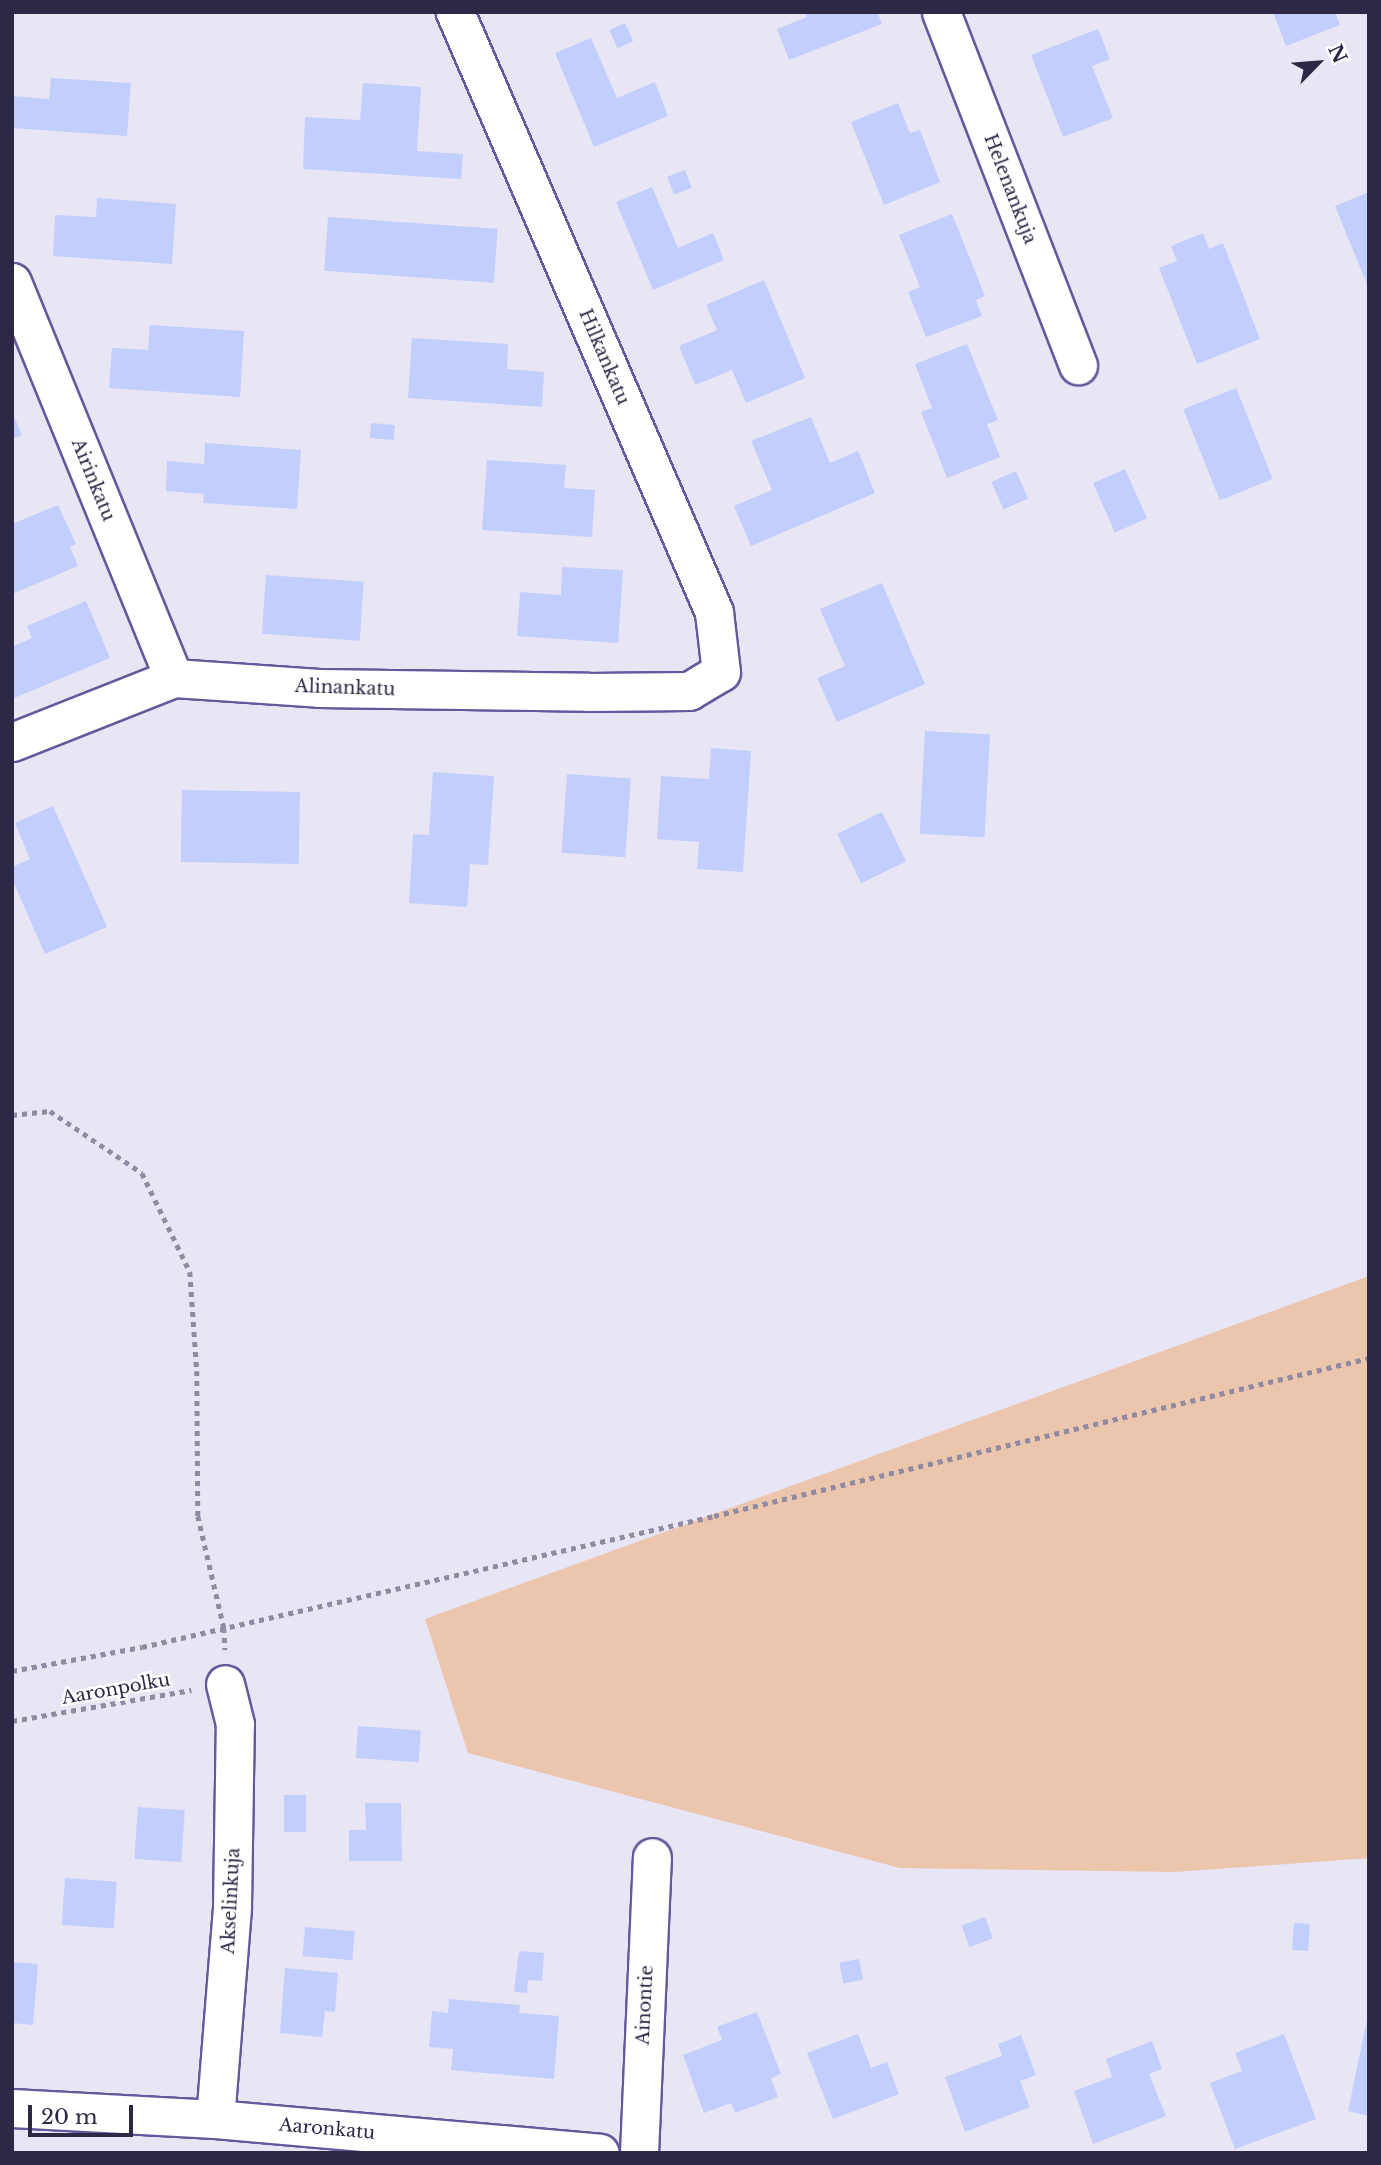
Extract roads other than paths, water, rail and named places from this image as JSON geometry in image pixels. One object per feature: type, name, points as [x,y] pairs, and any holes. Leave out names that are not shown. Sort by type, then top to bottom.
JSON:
[{"type":"street","name":"Hilkankatu","points":[[455,12],[714,612],[722,672],[689,691]]},
{"type":"street","name":"Helenankuja","points":[[941,12],[1078,365]]},
{"type":"street","name":"Airinkatu","points":[[12,282],[174,678]]},
{"type":"street","name":"Alinankatu","points":[[12,742],[174,678],[319,688],[689,691]]},
{"type":"street","name":"Akselinkuja","points":[[215,2119],[232,1906],[235,1724],[225,1684]]},
{"type":"street","name":"Ainontie","points":[[639,2153],[652,1857]]},
{"type":"street","name":"Aaronkatu","points":[[12,2108],[215,2119],[600,2153]]}]
